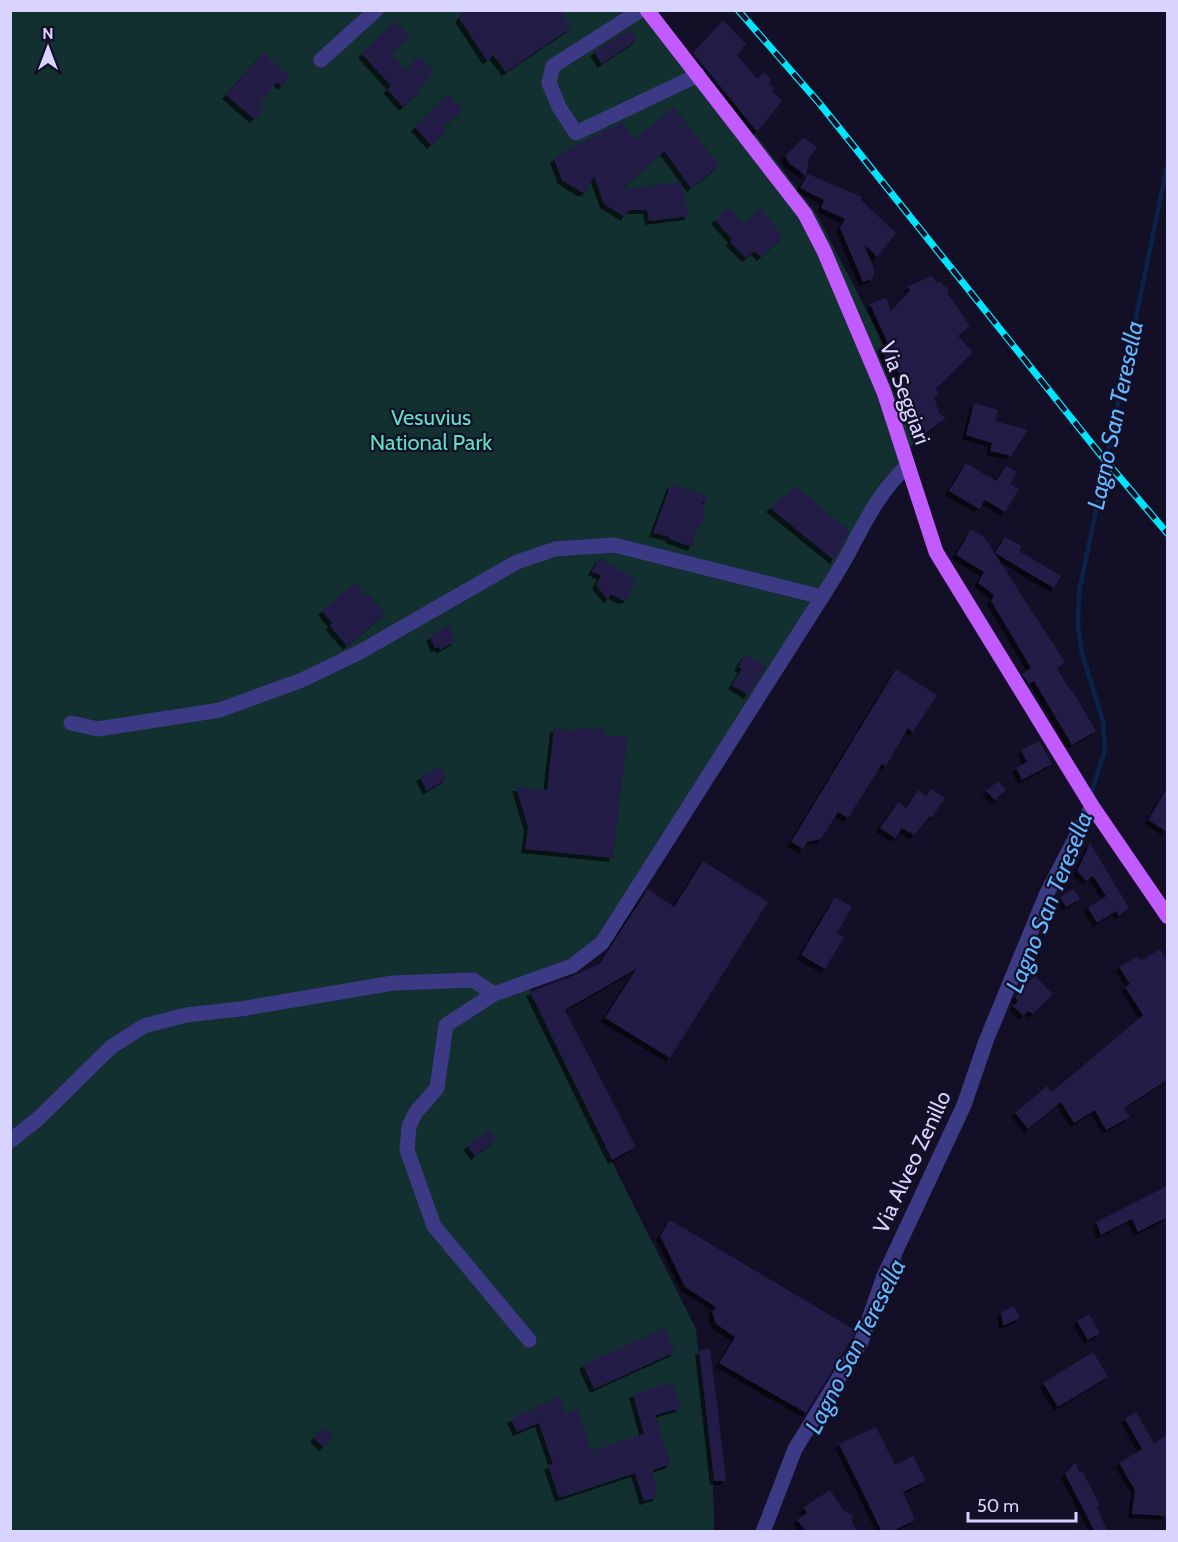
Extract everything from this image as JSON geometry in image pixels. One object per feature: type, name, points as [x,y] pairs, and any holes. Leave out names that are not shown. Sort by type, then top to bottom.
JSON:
[{"type":"main road","name":"Via Seggiari","points":[[648,10],[805,214],[824,251],[885,392],[936,552],[1092,807],[1167,917]]},
{"type":"street","points":[[321,60],[376,10]]},
{"type":"street","points":[[641,10],[553,66],[549,83],[559,107],[576,133],[698,75]]},
{"type":"street","points":[[529,1340],[434,1226],[407,1150],[409,1126],[416,1112],[437,1088],[446,1025],[494,994],[572,966],[602,943],[822,597],[848,554],[867,516],[891,481],[907,466]]},
{"type":"street","points":[[71,723],[98,729],[220,710],[302,680],[360,652],[517,562],[555,549],[614,545],[822,597]]},
{"type":"street","name":"Via Alveo Zenillo","points":[[763,1532],[795,1449],[861,1342],[885,1276],[964,1105],[986,1041],[1046,895],[1092,807]]},
{"type":"street","points":[[10,1141],[39,1118],[111,1047],[144,1026],[186,1015],[240,1009],[393,983],[473,980],[494,994]]},
{"type":"green space","name":"Vesuvius National Park","points":[[10,11],[658,11],[688,56],[756,135],[817,215],[884,344],[877,351],[914,443],[876,495],[608,937],[527,983],[609,1156],[696,1329],[713,1480],[714,1531],[11,1531]]},
{"type":"building","points":[[466,10],[560,10],[571,28],[506,72],[493,55],[487,61],[459,18]]},
{"type":"building","points":[[723,20],[746,44],[737,55],[757,79],[764,72],[771,79],[769,83],[774,88],[772,91],[782,101],[757,132],[693,53]]},
{"type":"building","points":[[395,21],[409,37],[391,54],[406,70],[420,56],[434,72],[417,89],[420,92],[403,107],[387,89],[391,86],[362,54]]},
{"type":"building","points":[[630,29],[638,39],[602,64],[594,52]]},
{"type":"building","points":[[263,53],[290,76],[282,86],[277,82],[259,104],[264,108],[254,119],[226,95]]},
{"type":"building","points":[[448,94],[462,110],[444,127],[447,130],[431,145],[415,127]]},
{"type":"building","points":[[674,107],[719,166],[691,188],[664,151],[622,189],[681,182],[689,216],[649,221],[647,210],[629,210],[625,217],[604,204],[594,176],[586,192],[581,192],[562,180],[554,159],[572,146],[623,122],[635,139]]},
{"type":"building","points":[[804,137],[817,148],[809,158],[806,176],[789,163],[785,156]]},
{"type":"building","points":[[808,174],[862,197],[861,200],[896,233],[877,257],[864,244],[875,272],[872,279],[863,282],[840,228],[845,219],[821,208],[824,200],[800,188]]},
{"type":"building","points":[[729,207],[744,224],[760,208],[783,237],[761,257],[755,251],[746,258],[730,242],[732,239],[715,220]]},
{"type":"building","points":[[931,276],[937,283],[939,281],[949,290],[947,292],[970,326],[958,336],[973,352],[936,389],[939,394],[934,397],[939,413],[946,418],[926,433],[893,360],[889,365],[883,351],[889,346],[870,304],[886,298],[891,311],[910,290],[907,287]]},
{"type":"building","points":[[974,403],[998,410],[995,421],[1028,430],[1011,456],[990,451],[992,443],[966,435]]},
{"type":"building","points":[[966,463],[996,481],[1006,466],[1017,472],[1010,484],[1019,489],[1005,512],[985,500],[979,509],[949,491]]},
{"type":"building","points":[[671,484],[688,491],[690,488],[710,499],[702,503],[705,517],[702,525],[697,529],[692,547],[669,539],[670,537],[653,533]]},
{"type":"building","points":[[796,486],[849,531],[834,560],[770,508]]},
{"type":"building","points":[[971,529],[984,537],[1065,662],[1057,669],[1096,731],[1072,745],[1034,681],[1029,684],[1022,674],[1031,668],[991,601],[994,595],[978,583],[984,572],[956,555]]},
{"type":"building","points":[[1005,537],[1022,546],[1019,551],[1061,576],[1054,588],[995,553]]},
{"type":"building","points":[[600,558],[636,580],[630,588],[631,592],[627,599],[622,600],[611,594],[608,600],[596,585],[601,576],[592,571]]},
{"type":"building","points":[[355,583],[385,614],[347,646],[330,626],[332,623],[322,611]]},
{"type":"building","points":[[449,625],[456,641],[440,650],[439,647],[435,648],[430,637]]},
{"type":"building","points":[[746,654],[766,667],[748,695],[732,685],[742,669],[738,667]]},
{"type":"building","points":[[896,669],[937,695],[913,732],[908,728],[886,766],[882,764],[848,818],[838,812],[821,839],[807,842],[803,849],[791,842]]},
{"type":"building","points":[[575,727],[606,730],[606,735],[627,737],[613,858],[525,849],[528,827],[516,787],[547,790],[554,728],[575,731]]},
{"type":"building","points":[[1039,741],[1052,764],[1022,780],[1016,768],[1027,762],[1021,750]]},
{"type":"building","points":[[440,766],[446,779],[427,791],[420,777]]},
{"type":"building","points":[[998,781],[1006,790],[995,800],[986,791]]},
{"type":"building","points":[[1167,788],[1167,832],[1148,820]]},
{"type":"building","points":[[931,789],[945,798],[932,817],[930,816],[914,835],[902,828],[895,838],[880,828],[898,802],[906,808],[918,790],[926,796]]},
{"type":"building","points":[[1090,843],[1129,908],[1119,916],[1116,911],[1097,923],[1088,908],[1106,896],[1093,876],[1086,881],[1077,871]]},
{"type":"building","points":[[703,861],[768,902],[670,1058],[605,1018],[636,969],[565,1010],[636,1147],[612,1160],[530,992],[599,964],[648,889],[674,907]]},
{"type":"building","points":[[1074,889],[1080,899],[1066,907],[1060,897]]},
{"type":"building","points":[[835,897],[852,907],[837,933],[844,937],[825,969],[801,955]]},
{"type":"building","points":[[1160,949],[1167,961],[1167,1080],[1124,1108],[1130,1117],[1106,1130],[1095,1110],[1074,1123],[1061,1102],[1028,1129],[1015,1113],[1047,1086],[1052,1092],[1143,1015],[1125,987],[1130,984],[1119,967],[1138,956],[1141,961]]},
{"type":"building","points":[[1035,976],[1053,994],[1033,1014],[1028,1011],[1023,1016],[1013,1006],[1018,1001],[1015,997]]},
{"type":"building","points":[[489,1130],[496,1139],[475,1156],[467,1146]]},
{"type":"building","points":[[1167,1186],[1167,1217],[1138,1232],[1132,1219],[1101,1235],[1096,1222]]},
{"type":"building","points":[[670,1220],[855,1330],[806,1413],[719,1363],[735,1337],[716,1324],[712,1312],[716,1307],[685,1287],[660,1236]]},
{"type":"building","points":[[1014,1306],[1020,1318],[1003,1326],[1001,1312]]},
{"type":"building","points":[[1089,1314],[1100,1333],[1088,1340],[1077,1321]]},
{"type":"building","points":[[664,1328],[675,1352],[594,1389],[583,1365]]},
{"type":"building","points":[[710,1349],[726,1481],[714,1481],[699,1350]]},
{"type":"building","points":[[1093,1352],[1108,1377],[1058,1407],[1043,1383]]},
{"type":"building","points":[[673,1383],[680,1408],[655,1415],[671,1464],[653,1470],[657,1497],[644,1501],[635,1473],[559,1498],[548,1465],[553,1464],[539,1423],[517,1432],[511,1419],[559,1396],[565,1413],[577,1409],[591,1451],[644,1434],[633,1394]]},
{"type":"building","points":[[1136,1412],[1154,1443],[1167,1435],[1167,1516],[1132,1514],[1135,1490],[1119,1463],[1142,1449],[1125,1419]]},
{"type":"building","points":[[324,1427],[334,1436],[323,1447],[314,1438]]},
{"type":"building","points":[[876,1427],[895,1465],[913,1456],[926,1481],[903,1492],[915,1520],[891,1532],[882,1532],[839,1444]]},
{"type":"building","points":[[1076,1462],[1079,1473],[1082,1471],[1100,1505],[1097,1508],[1108,1532],[1095,1532],[1065,1474]]},
{"type":"building","points":[[830,1490],[844,1511],[853,1515],[852,1523],[859,1532],[807,1532],[797,1520],[807,1513],[803,1508]]},
{"type":"waterway","name":"Lagno San Teresella","points":[[1091,794],[1105,749],[1103,721],[1082,653],[1078,626],[1079,592],[1168,162]]},
{"type":"waterway","name":"Lagno San Teresella","points":[[887,1290],[901,1257]]},
{"type":"railway","points":[[738,10],[820,104],[1100,454],[1168,534]]}]
